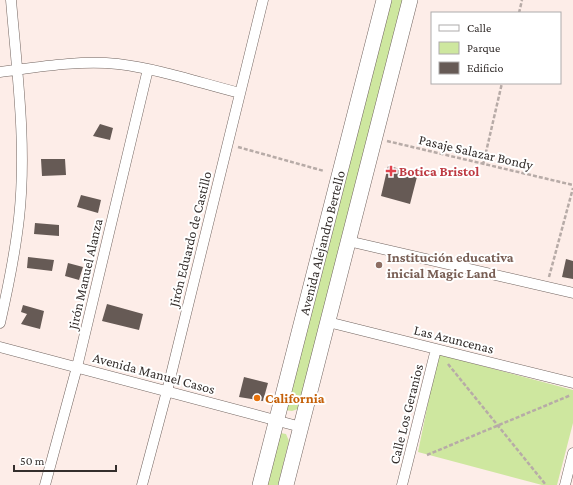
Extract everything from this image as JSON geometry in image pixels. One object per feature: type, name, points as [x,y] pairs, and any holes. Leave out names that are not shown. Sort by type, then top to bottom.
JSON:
[{"type":"main road","name":"Avenida Alejandro Bertello","points":[[260,485],[384,0]]},
{"type":"main road","name":"Avenida Alejandro Bertello","points":[[286,485],[410,0]]},
{"type":"street","points":[[0,323],[9,281],[19,218],[22,145],[11,0]]},
{"type":"street","name":"Jirón Eduardo de Castillo","points":[[142,485],[167,391],[262,0]]},
{"type":"street","points":[[0,72],[62,64],[118,64],[148,69],[240,93]]},
{"type":"street","name":"Jirón Manuel Alanza","points":[[45,485],[78,367],[148,69]]},
{"type":"street","points":[[348,241],[573,293]]},
{"type":"street","name":"Las Azuncenas","points":[[328,322],[573,383]]},
{"type":"street","name":"Avenida Manuel Casos","points":[[0,347],[301,427]]},
{"type":"street","name":"Calle Los Geranios","points":[[402,485],[436,349]]},
{"type":"street","points":[[565,485],[573,453]]},
{"type":"path","points":[[519,12],[522,0]]},
{"type":"path","points":[[483,164],[502,84]]},
{"type":"path","name":"Pasaje Salazar Bondy","points":[[375,139],[573,185]]},
{"type":"path","points":[[238,147],[324,171]]},
{"type":"path","points":[[547,286],[573,188]]},
{"type":"path","points":[[436,349],[546,485]]},
{"type":"path","points":[[427,455],[573,394]]},
{"type":"green space","points":[[390,0],[407,0],[298,409],[292,411],[285,410]]},
{"type":"green space","points":[[438,354],[573,390],[573,423],[557,485],[542,485],[418,452]]},
{"type":"green space","points":[[280,433],[286,434],[289,441],[278,485],[263,485]]},
{"type":"building","points":[[100,124],[113,128],[110,140],[93,136]]},
{"type":"building","points":[[41,159],[65,159],[66,175],[42,176]]},
{"type":"building","points":[[388,166],[418,173],[410,204],[381,196]]},
{"type":"building","points":[[81,195],[101,200],[98,213],[77,207]]},
{"type":"building","points":[[35,223],[59,225],[59,236],[34,234]]},
{"type":"building","points":[[28,257],[54,260],[52,271],[27,268]]},
{"type":"building","points":[[566,259],[573,261],[573,279],[562,277]]},
{"type":"building","points":[[68,263],[83,267],[79,280],[65,276]]},
{"type":"building","points":[[107,304],[143,314],[139,330],[102,321]]},
{"type":"building","points":[[23,305],[44,311],[40,329],[21,324],[27,314],[21,312]]},
{"type":"building","points":[[244,377],[268,383],[263,401],[239,397]]},
{"type":"place","name":"Botica Bristol","points":[[391,171]]},
{"type":"place","name":"Institución educativa inicial Magic Land","points":[[379,265]]},
{"type":"place","name":"California","points":[[257,398]]}]
